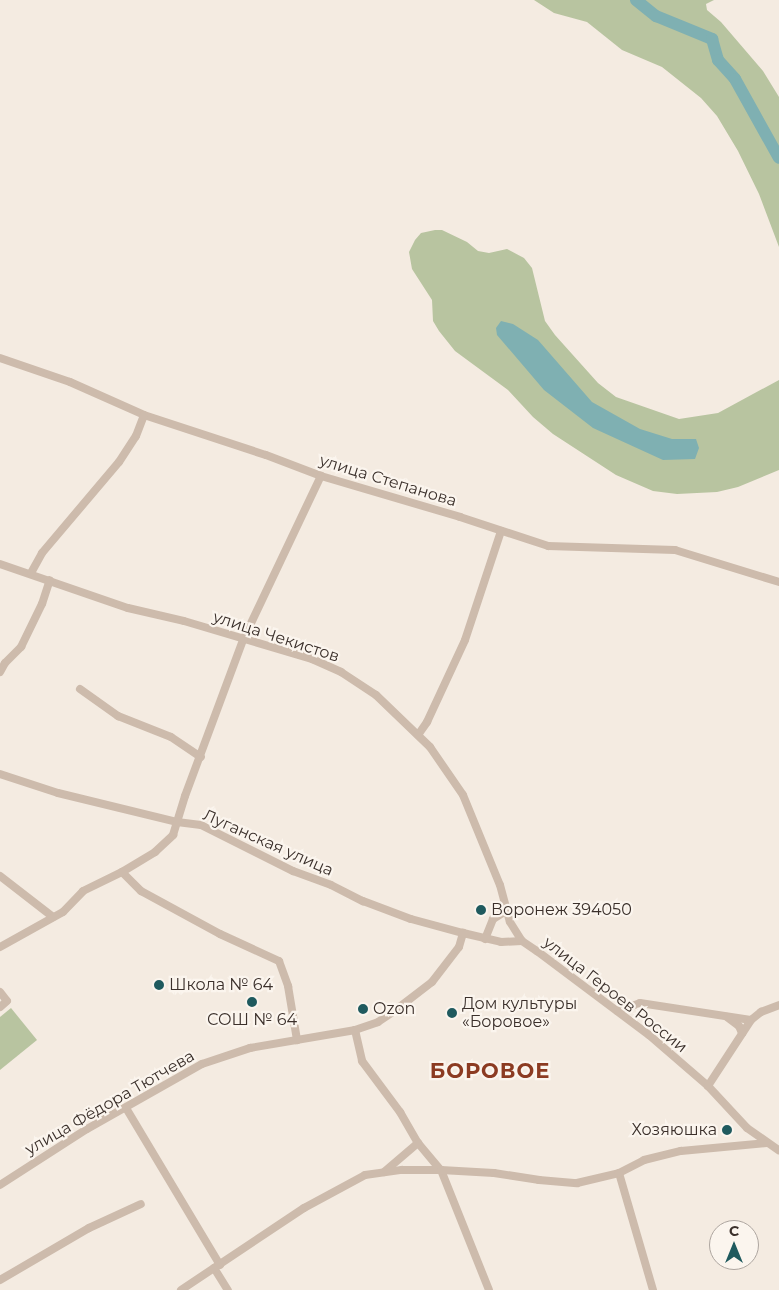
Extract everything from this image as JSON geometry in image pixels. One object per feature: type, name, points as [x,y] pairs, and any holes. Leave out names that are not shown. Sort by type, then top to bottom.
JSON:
[{"type":"street","name":"улица Степанова","points":[[0,358],[70,382],[144,415],[266,455],[320,476],[548,546],[675,550],[779,582]]},
{"type":"street","points":[[31,573],[42,553],[119,462],[136,436],[144,415]]},
{"type":"street","points":[[0,947],[63,912],[83,891],[122,872],[155,852],[173,835],[176,822],[243,640],[320,476]]},
{"type":"street","points":[[418,734],[426,722],[465,640],[501,531]]},
{"type":"street","name":"улица Чекистов","points":[[0,564],[31,573],[71,590],[128,608],[184,621],[312,659],[341,672],[376,695],[418,734],[448,770],[482,838],[500,885],[510,922],[522,941]]},
{"type":"street","points":[[0,672],[5,663],[21,648],[42,604],[50,580]]},
{"type":"street","points":[[80,689],[118,716],[171,737],[201,757]]},
{"type":"street","name":"Луганская улица","points":[[0,774],[58,793],[176,822],[201,825],[293,871],[363,901],[411,919],[463,933]]},
{"type":"street","points":[[122,872],[141,891],[220,934],[278,961],[288,986],[297,1040]]},
{"type":"street","points":[[0,876],[53,917]]},
{"type":"street","points":[[484,939],[493,919],[506,911]]},
{"type":"street","points":[[463,933],[460,947],[432,982],[378,1022],[355,1030],[362,1061],[400,1112],[418,1142],[441,1170],[489,1290]]},
{"type":"street","name":"улица Героев России","points":[[463,933],[501,942],[522,941],[617,1011],[708,1086],[748,1128],[779,1150]]},
{"type":"street","points":[[0,992],[7,1001],[0,1007]]},
{"type":"street","points":[[617,1011],[640,1003],[723,1014],[751,1020]]},
{"type":"street","points":[[708,1086],[751,1020],[761,1012],[779,1005]]},
{"type":"street","points":[[723,1014],[734,1021],[742,1033]]},
{"type":"street","name":"улица Фёдора Тютчева","points":[[0,1185],[87,1129],[202,1064],[250,1048],[355,1030]]},
{"type":"street","points":[[126,1108],[217,1267],[228,1290]]},
{"type":"street","points":[[384,1172],[418,1142]]},
{"type":"street","points":[[181,1290],[304,1208],[365,1175],[384,1172],[441,1170],[494,1173],[538,1180],[577,1183],[619,1173],[644,1160],[682,1151],[767,1142]]},
{"type":"street","points":[[619,1173],[654,1290]]},
{"type":"street","points":[[0,1280],[89,1228],[140,1204]]},
{"type":"green space","points":[[534,0],[714,0],[706,4],[707,10],[721,22],[763,71],[779,97],[779,247],[759,194],[738,151],[717,116],[701,98],[662,67],[622,50],[587,22],[554,13]]},
{"type":"green space","points":[[442,230],[467,242],[478,251],[489,253],[507,249],[524,258],[532,268],[545,321],[598,383],[616,397],[679,419],[718,413],[779,380],[779,470],[738,487],[717,492],[677,494],[653,491],[616,475],[553,434],[533,417],[508,390],[455,351],[433,321],[432,300],[412,269],[409,252],[421,233]]},
{"type":"green space","points":[[11,1008],[37,1040],[0,1070],[0,1017]]},
{"type":"water","points":[[501,321],[513,324],[538,340],[592,402],[640,429],[672,439],[696,439],[699,448],[695,459],[663,460],[593,428],[544,390],[497,335],[496,328]]},
{"type":"waterway","points":[[636,0],[656,16],[712,39],[718,60],[735,79],[779,158]]},
{"type":"place","name":"Воронеж 394050","points":[[481,910]]},
{"type":"place","name":"Школа № 64","points":[[159,985]]},
{"type":"place","name":"СОШ № 64","points":[[252,1002]]},
{"type":"place","name":"Ozon","points":[[363,1009]]},
{"type":"place","name":"Дом культуры «Боровое»","points":[[452,1013]]},
{"type":"place","name":"Хозяюшка","points":[[727,1130]]},
{"type":"district","name":"БОРОВОЕ","points":[[490,1071]]}]
